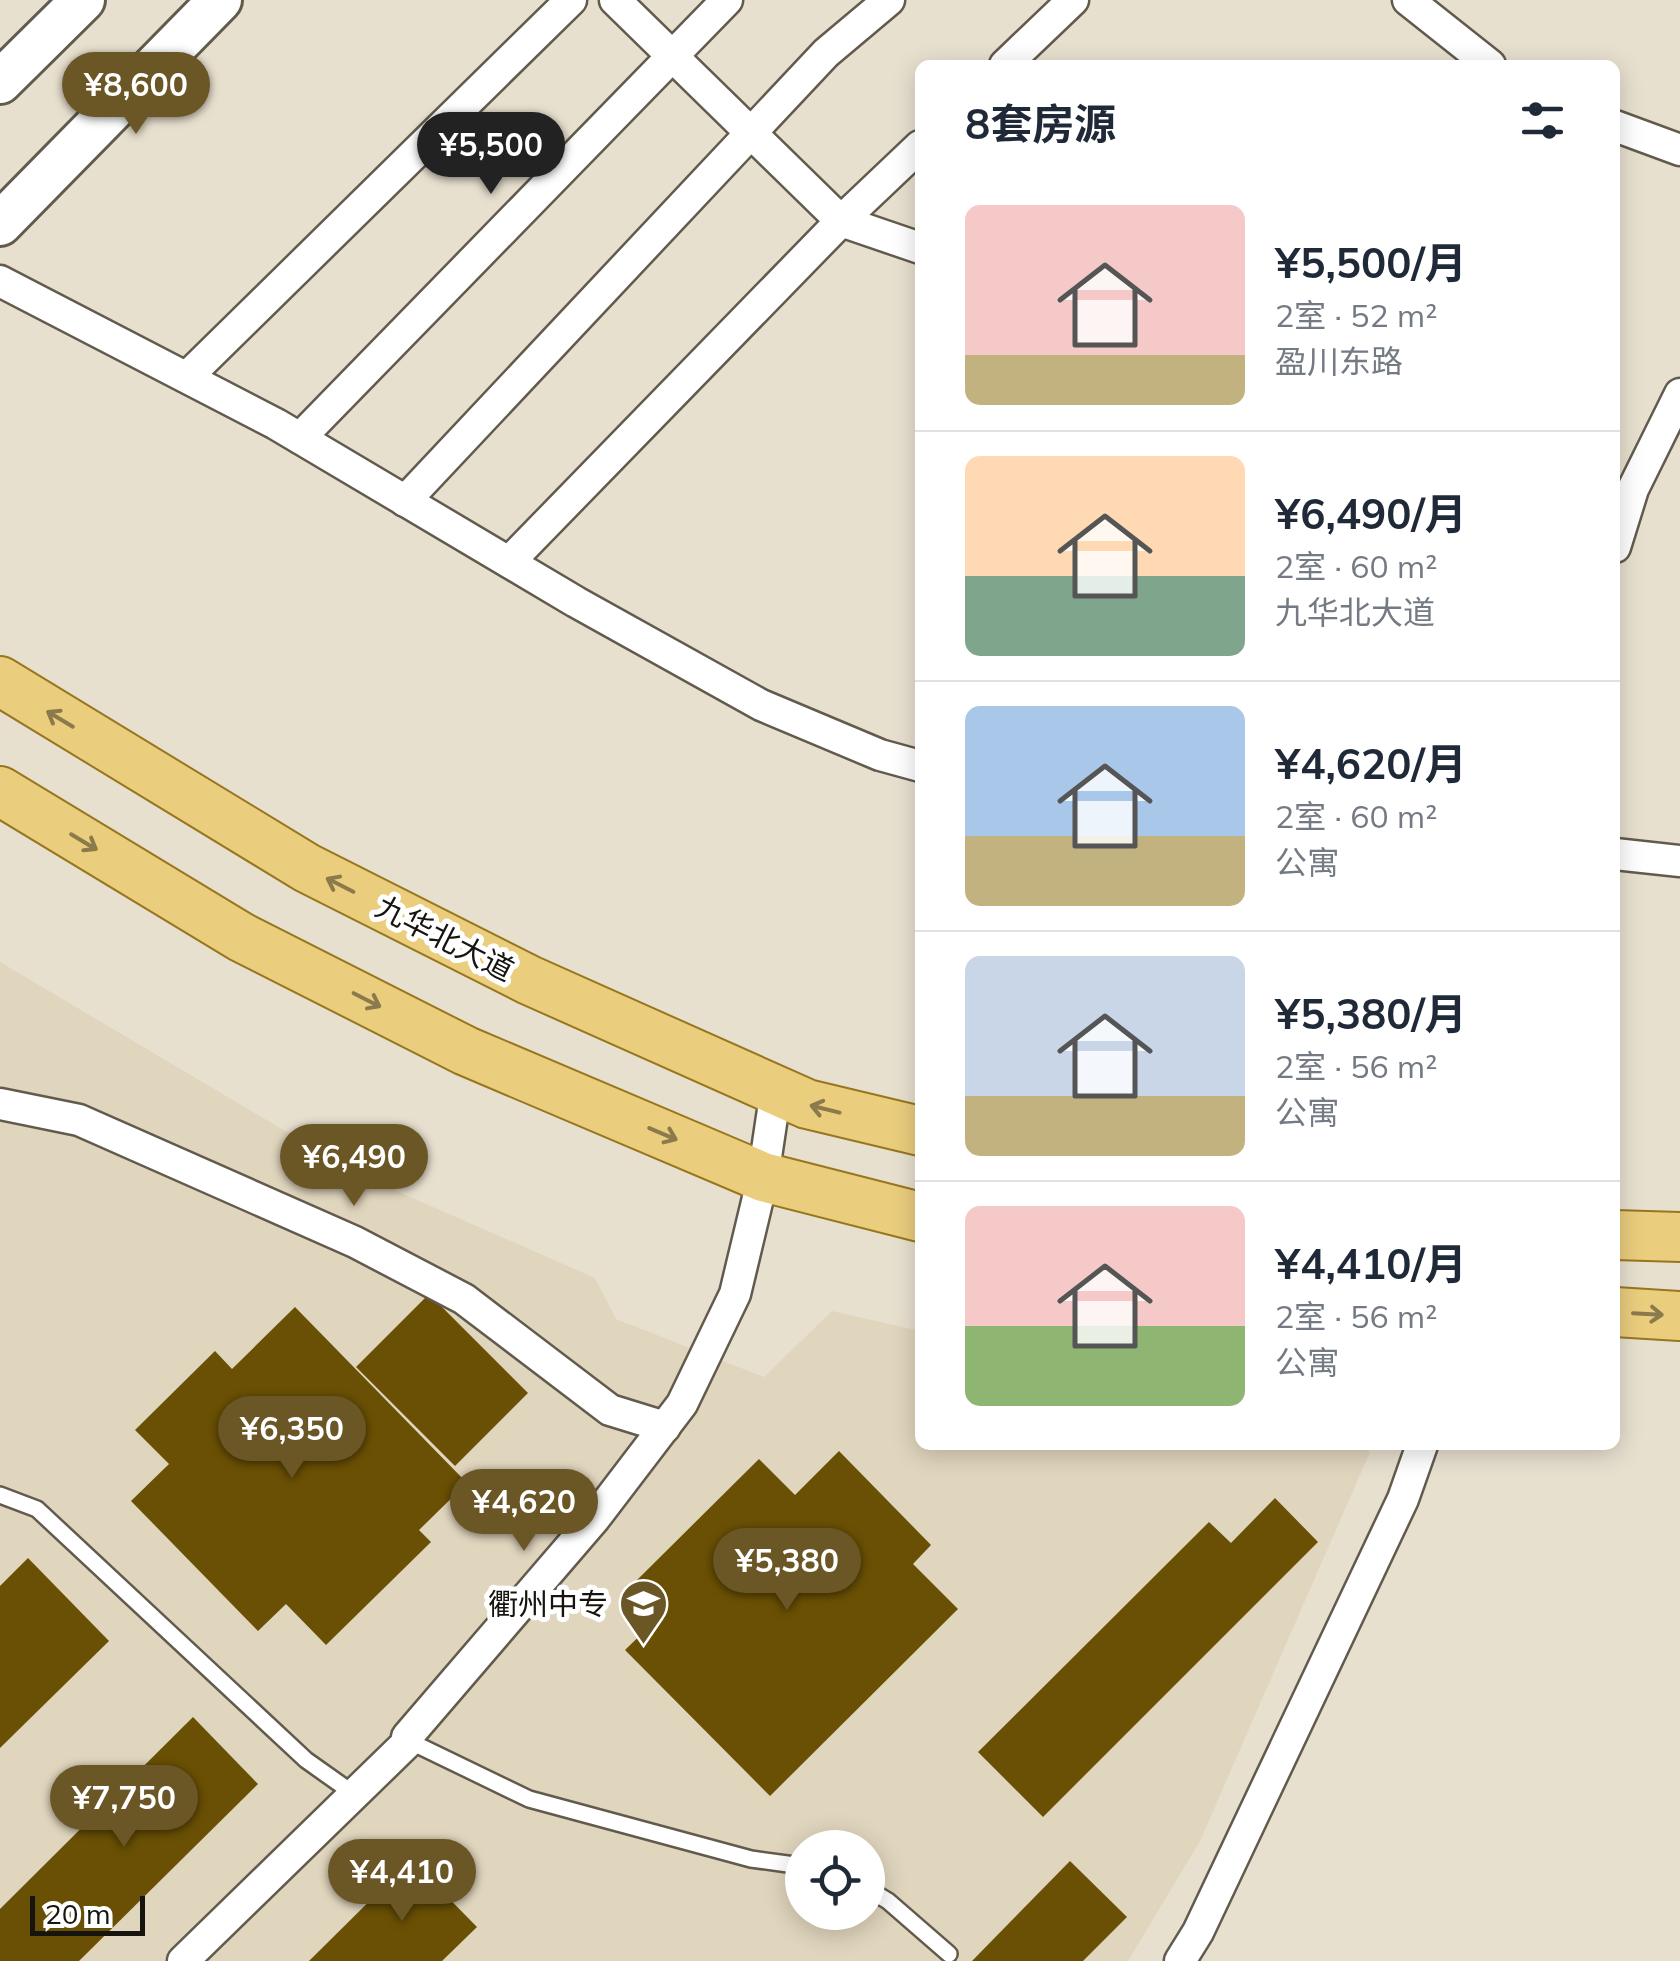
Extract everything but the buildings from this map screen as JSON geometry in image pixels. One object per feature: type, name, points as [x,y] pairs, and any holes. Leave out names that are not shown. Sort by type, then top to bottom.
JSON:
[{"type":"main road","points":[[0,82],[83,0]]},
{"type":"main road","points":[[0,224],[220,0]]},
{"type":"main road","name":"九华北大道","points":[[0,682],[307,868],[529,980],[807,1104],[915,1131]]},
{"type":"main road","points":[[0,792],[241,937],[466,1051],[763,1177],[915,1216]]},
{"type":"main road","points":[[1620,1235],[1680,1237]]},
{"type":"main road","points":[[1620,1312],[1680,1316]]},
{"type":"street","points":[[187,378],[571,0]]},
{"type":"street","points":[[615,0],[841,221],[915,246]]},
{"type":"street","points":[[300,438],[726,0]]},
{"type":"street","points":[[406,501],[826,53],[889,0]]},
{"type":"street","points":[[1010,60],[1073,0]]},
{"type":"street","points":[[1408,0],[1484,60]]},
{"type":"street","points":[[1620,128],[1680,150]]},
{"type":"street","points":[[509,562],[841,221],[915,151]]},
{"type":"street","points":[[0,281],[300,438],[761,705],[880,755],[915,765]]},
{"type":"street","points":[[1620,513],[1624,486],[1680,394]]},
{"type":"street","points":[[1620,855],[1680,861]]},
{"type":"street","points":[[182,1961],[409,1741],[407,1737],[595,1518],[682,1404],[735,1294],[763,1177],[776,1090]]},
{"type":"street","points":[[0,1104],[79,1120],[355,1242],[464,1299],[610,1410],[665,1427]]},
{"type":"street","points":[[1180,1961],[1198,1932],[1314,1694],[1403,1499],[1420,1450]]},
{"type":"lane","points":[[0,1495],[37,1509],[306,1760],[354,1794]]},
{"type":"lane","points":[[409,1741],[530,1799],[751,1859],[785,1864]]},
{"type":"lane","points":[[885,1899],[949,1954]]},
{"type":"shaded area","name":"衢州中专","points":[[0,962],[356,1173],[595,1278],[616,1319],[764,1377],[832,1311],[915,1330],[915,1450],[1370,1452],[1200,1841],[1128,1961],[0,1961]]},
{"type":"place","name":"衢州中专","points":[[643,1646]]}]
